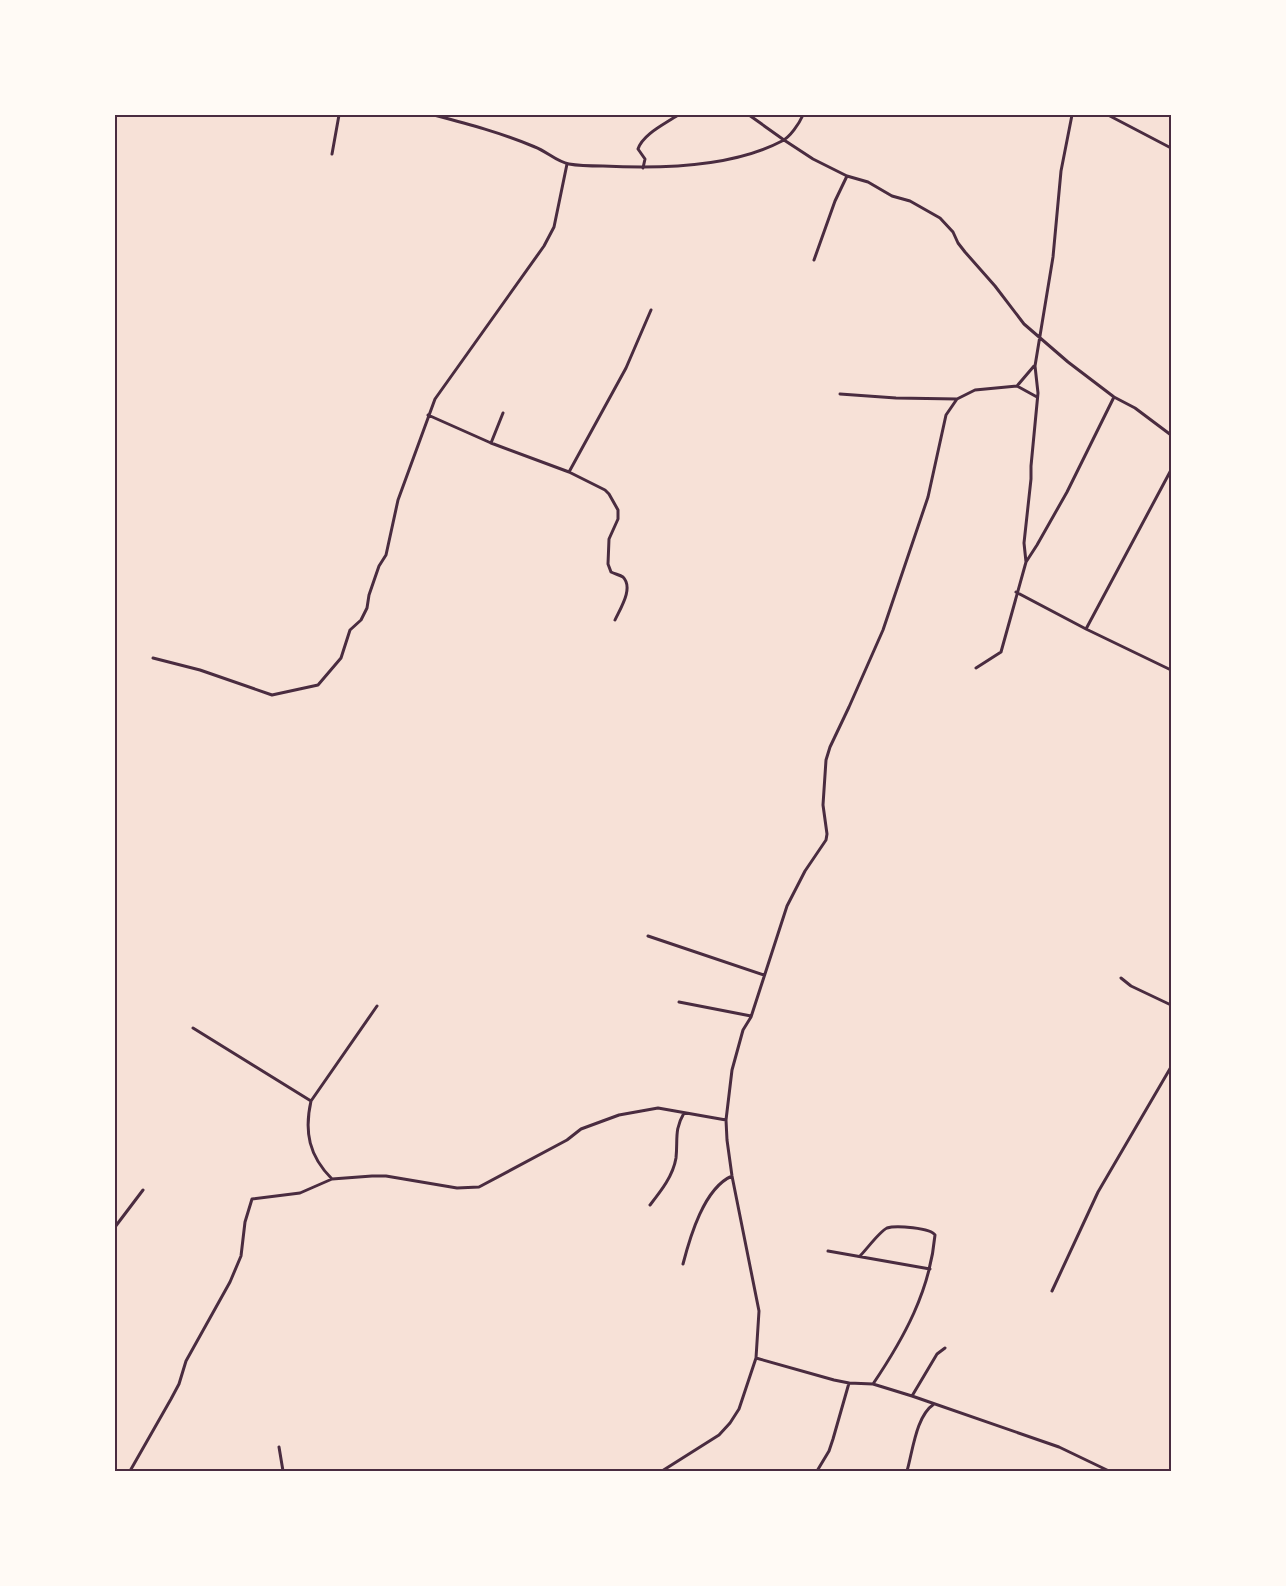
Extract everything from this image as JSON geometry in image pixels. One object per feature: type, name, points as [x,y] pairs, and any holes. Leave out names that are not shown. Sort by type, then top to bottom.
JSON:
[{"type":"street","points":[[332,154],[339,115]]},
{"type":"street","points":[[434,115],[497,132],[538,148],[567,164],[643,168],[666,168],[728,159],[756,151],[784,140],[803,115]]},
{"type":"street","points":[[643,168],[645,159],[638,149],[640,143],[678,115]]},
{"type":"street","points":[[749,115],[813,159],[847,176],[868,182],[892,196],[916,204],[940,218],[953,232],[961,248],[995,286],[1024,324],[1068,362],[1114,397],[1136,408],[1171,435]]},
{"type":"street","points":[[1026,562],[1024,543],[1038,393],[1035,366],[1053,257],[1061,171],[1072,115]]},
{"type":"street","points":[[1108,115],[1171,148]]},
{"type":"street","points":[[153,658],[200,670],[272,695],[318,684],[341,658],[350,630],[361,620],[367,608],[379,566],[386,555],[398,500],[435,399],[544,246],[554,227],[567,164]]},
{"type":"street","points":[[814,260],[835,201],[847,176]]},
{"type":"street","points":[[569,472],[626,368],[651,310]]},
{"type":"street","points":[[1016,386],[1035,366]]},
{"type":"street","points":[[662,1471],[720,1435],[730,1423],[739,1408],[756,1358],[759,1311],[732,1176],[727,1140],[726,1120],[732,1070],[743,1030],[751,1017],[787,906],[805,871],[826,840],[827,834],[823,806],[826,760],[830,747],[883,630],[928,497],[946,414],[957,399],[975,390],[1016,386],[1037,397]]},
{"type":"street","points":[[840,394],[896,398],[957,399]]},
{"type":"street","points":[[976,668],[1001,652],[1016,592],[1026,562],[1067,492],[1114,397]]},
{"type":"street","points":[[491,443],[503,413]]},
{"type":"street","points":[[428,415],[491,443],[569,472],[605,490],[616,506],[618,518],[609,539],[608,564],[611,572],[622,577],[628,586],[615,620]]},
{"type":"street","points":[[1086,629],[1171,470]]},
{"type":"street","points":[[1016,592],[1086,629],[1171,670]]},
{"type":"street","points":[[648,936],[764,975]]},
{"type":"street","points":[[1121,978],[1132,986],[1171,1006]]},
{"type":"street","points":[[679,1002],[751,1017]]},
{"type":"street","points":[[332,1179],[324,1172],[314,1156],[307,1134],[307,1117],[311,1101],[377,1006]]},
{"type":"street","points":[[193,1028],[311,1101]]},
{"type":"street","points":[[1052,1291],[1098,1192],[1171,1067]]},
{"type":"street","points":[[130,1471],[179,1384],[186,1360],[230,1282],[240,1256],[245,1222],[252,1199],[300,1193],[332,1179],[386,1176],[457,1188],[479,1187],[567,1140],[581,1129],[620,1115],[658,1108],[726,1120]]},
{"type":"street","points":[[650,1205],[672,1171],[676,1158],[678,1123],[684,1112]]},
{"type":"street","points":[[683,1264],[691,1233],[701,1210],[723,1181],[732,1176]]},
{"type":"street","points":[[115,1226],[142,1190]]},
{"type":"street","points":[[860,1256],[886,1229],[891,1227],[918,1228],[931,1231],[935,1235],[930,1269],[914,1316],[895,1352],[873,1384]]},
{"type":"street","points":[[828,1251],[930,1269]]},
{"type":"street","points":[[912,1396],[937,1354],[945,1348]]},
{"type":"street","points":[[756,1358],[849,1383],[873,1384],[935,1403],[1059,1447],[1103,1470],[1109,1471]]},
{"type":"street","points":[[818,1471],[829,1451],[849,1383]]},
{"type":"street","points":[[907,1471],[921,1419],[926,1409],[935,1403]]},
{"type":"street","points":[[279,1447],[283,1471]]}]
